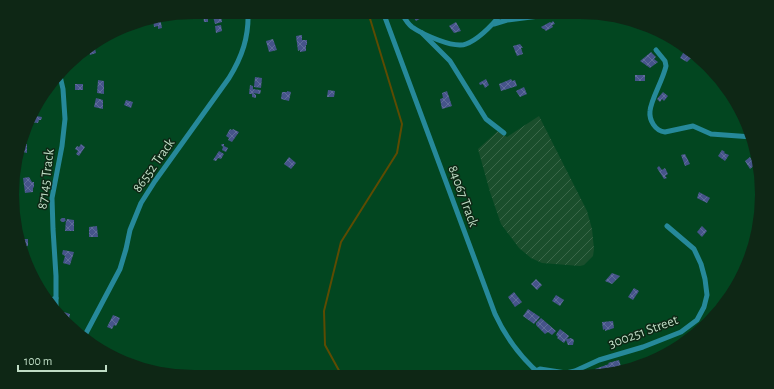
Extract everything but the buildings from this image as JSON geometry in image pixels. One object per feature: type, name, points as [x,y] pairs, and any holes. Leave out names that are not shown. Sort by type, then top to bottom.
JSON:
[{"type":"street","name":"86552 Track","points":[[86,333],[120,269],[130,230],[141,203],[155,181],[229,78],[240,60],[247,36],[248,19]]},
{"type":"street","name":"84067 Track","points":[[387,19],[495,314],[505,334],[528,365],[535,370]]},
{"type":"street","points":[[405,19],[408,23],[422,33],[450,61],[486,119],[504,133]]},
{"type":"street","points":[[494,24],[496,19]]},
{"type":"street","points":[[422,33],[451,44],[462,45],[469,42],[494,24],[515,19]]},
{"type":"street","points":[[656,50],[665,61],[666,66],[650,110],[655,128],[661,132],[664,132],[693,126],[712,134],[745,137]]},
{"type":"street","name":"87145 Track","points":[[56,302],[52,198],[62,146],[65,119],[61,81]]},
{"type":"street","name":"300251 Street","points":[[577,370],[599,360],[643,347],[663,338],[682,332],[697,320],[704,307],[707,295],[702,268],[694,249],[668,226]]},
{"type":"shaded area","points":[[539,116],[587,211],[592,229],[594,249],[593,256],[584,265],[542,263],[531,258],[519,248],[501,224],[490,192],[478,149],[498,131],[507,137]]},
{"type":"waterway","points":[[339,370],[325,345],[324,311],[341,242],[397,153],[402,124],[370,19]]}]
